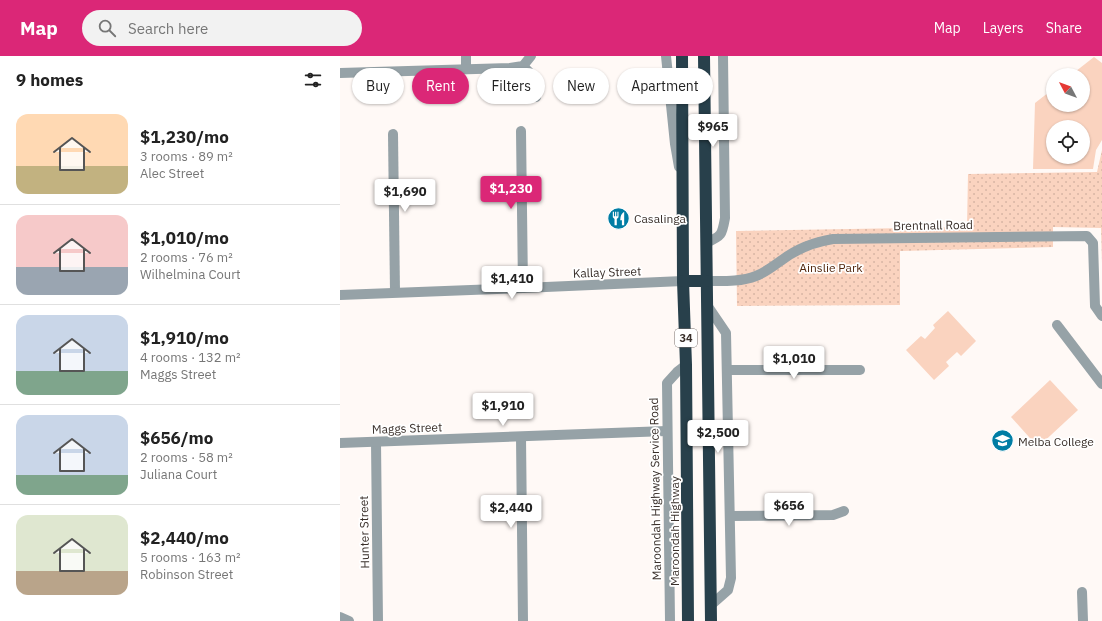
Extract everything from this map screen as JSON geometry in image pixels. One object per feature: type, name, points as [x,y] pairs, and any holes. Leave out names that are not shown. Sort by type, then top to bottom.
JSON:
[{"type":"highway","name":"Maroondah Highway","points":[[682,56],[683,281],[686,364],[688,621]]},
{"type":"highway","name":"34","points":[[704,56],[711,621]]},
{"type":"highway","points":[[683,281],[706,281]]},
{"type":"street","points":[[466,56],[466,68]]},
{"type":"street","points":[[469,68],[510,68],[523,66],[531,56]]},
{"type":"street","points":[[666,56],[674,144],[683,184]]},
{"type":"street","points":[[706,243],[719,237],[723,230],[725,218],[723,56]]},
{"type":"street","points":[[340,73],[412,70]]},
{"type":"street","points":[[520,131],[523,288]]},
{"type":"street","points":[[393,134],[395,292]]},
{"type":"street","name":"Brentnall Road","points":[[706,281],[735,280],[754,277],[769,270],[783,259],[803,247],[820,241],[833,239],[1087,236],[1093,243],[1096,306],[1102,316]]},
{"type":"street","name":"Kallay Street","points":[[340,295],[683,281]]},
{"type":"street","points":[[707,305],[726,333],[731,578],[728,590],[711,605]]},
{"type":"street","points":[[1057,325],[1102,384]]},
{"type":"street","name":"Maroondah Highway Service Road","points":[[670,621],[667,383],[686,364]]},
{"type":"street","points":[[727,370],[860,370]]},
{"type":"street","name":"Maggs Street","points":[[340,443],[667,431]]},
{"type":"street","points":[[521,437],[523,621]]},
{"type":"street","name":"Hunter Street","points":[[376,442],[378,621]]},
{"type":"street","points":[[730,516],[832,515],[844,510]]},
{"type":"street","points":[[1082,592],[1083,621]]},
{"type":"street","points":[[340,617],[349,621]]},
{"type":"green space","points":[[1094,57],[1102,63],[1102,140],[1096,150],[1093,169],[1033,169],[1035,103],[1046,94],[1046,112],[1090,112],[1090,68],[1080,68]]},
{"type":"green space","name":"Ainslie Park","points":[[1102,150],[1102,264],[1101,228],[1053,227],[1053,247],[900,251],[900,305],[737,306],[736,231],[967,227],[968,174],[1097,172]]},
{"type":"green space","points":[[948,311],[976,341],[961,356],[957,352],[946,362],[949,366],[934,380],[906,350],[921,336],[925,339],[935,328],[933,325]]},
{"type":"green space","points":[[1050,380],[1078,410],[1038,447],[1011,417]]},
{"type":"place","name":"Casalinga","points":[[619,218]]},
{"type":"place","name":"Melba College","points":[[1002,441]]}]
